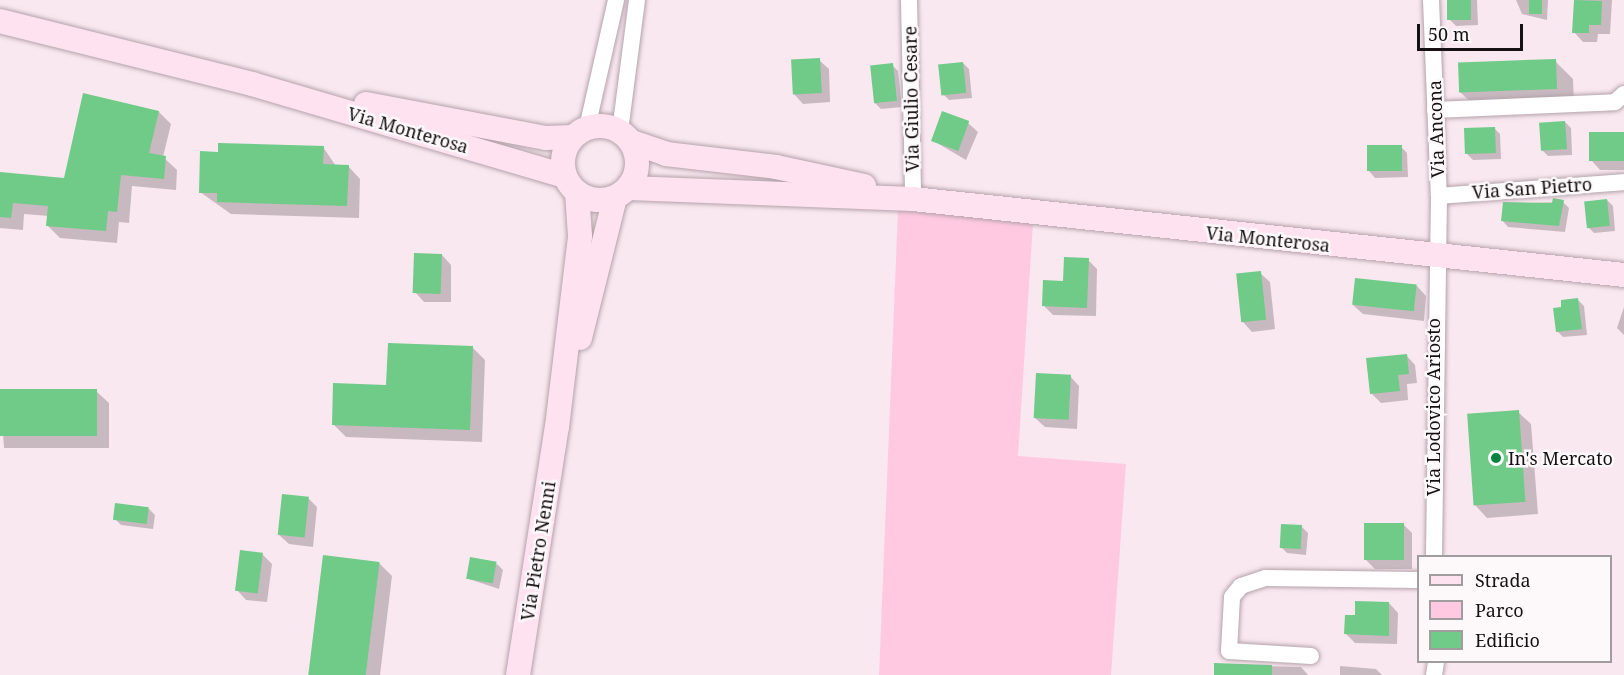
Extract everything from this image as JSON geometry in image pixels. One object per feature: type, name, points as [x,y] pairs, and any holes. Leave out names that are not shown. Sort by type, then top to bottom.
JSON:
[{"type":"main road","name":"Via Monterosa","points":[[0,21],[252,84],[571,184]]},
{"type":"main road","name":"Via Monterosa","points":[[252,84],[546,138],[580,133]]},
{"type":"main road","points":[[580,133],[626,136],[637,172],[622,193],[588,198],[571,184],[564,155],[580,133]]},
{"type":"main road","name":"Via Monterosa","points":[[626,136],[666,154],[776,167],[913,199]]},
{"type":"main road","name":"Via Pietro Nenni","points":[[518,675],[557,427],[580,236],[571,184]]},
{"type":"main road","name":"Via Monterosa","points":[[622,193],[913,199],[1434,257],[1624,275]]},
{"type":"main road","name":"Via Pietro Nenni","points":[[557,427],[622,193]]},
{"type":"street","points":[[580,133],[616,0]]},
{"type":"street","points":[[626,136],[637,0]]},
{"type":"street","name":"Via Giulio Cesare","points":[[909,0],[913,199]]},
{"type":"street","name":"Via Ancona","points":[[1431,0],[1439,196],[1434,257]]},
{"type":"street","points":[[1435,110],[1615,102],[1624,94]]},
{"type":"street","name":"Via San Pietro","points":[[1439,196],[1624,182]]},
{"type":"street","name":"Via Lodovico Ariosto","points":[[1434,257],[1434,555]]},
{"type":"street","points":[[1311,656],[1229,651],[1232,597],[1241,586],[1266,578],[1417,580]]},
{"type":"green space","points":[[898,210],[1033,223],[1018,456],[1126,464],[1111,675],[879,675]]},
{"type":"building","points":[[1447,0],[1471,0],[1471,20],[1447,20]]},
{"type":"building","points":[[1529,0],[1542,0],[1542,14],[1529,14]]},
{"type":"building","points":[[1574,0],[1602,1],[1601,25],[1589,25],[1589,33],[1572,33]]},
{"type":"building","points":[[820,58],[822,93],[793,94],[791,60]]},
{"type":"building","points":[[1556,59],[1557,89],[1459,92],[1458,62]]},
{"type":"building","points":[[963,62],[966,93],[941,95],[938,65]]},
{"type":"building","points":[[893,63],[897,101],[874,103],[870,65]]},
{"type":"building","points":[[83,93],[159,111],[149,153],[166,156],[164,179],[121,175],[117,212],[108,211],[106,231],[46,226],[48,206],[13,203],[11,218],[0,217],[0,172],[64,178]]},
{"type":"building","points":[[942,111],[969,121],[958,151],[931,141]]},
{"type":"building","points":[[1565,121],[1567,149],[1541,151],[1539,123]]},
{"type":"building","points":[[1495,127],[1496,153],[1465,154],[1464,128]]},
{"type":"building","points":[[1589,132],[1624,132],[1624,161],[1589,161]]},
{"type":"building","points":[[218,143],[324,146],[323,164],[349,165],[347,206],[217,202],[217,193],[199,193],[200,151],[218,152]]},
{"type":"building","points":[[1367,145],[1402,145],[1402,171],[1367,171]]},
{"type":"building","points":[[1553,198],[1564,200],[1559,226],[1501,221],[1503,202],[1552,203]]},
{"type":"building","points":[[1607,199],[1610,226],[1587,228],[1584,201]]},
{"type":"building","points":[[414,253],[442,254],[441,294],[413,293]]},
{"type":"building","points":[[1064,257],[1089,258],[1087,308],[1042,306],[1043,280],[1063,281]]},
{"type":"building","points":[[1261,271],[1266,320],[1241,322],[1236,274]]},
{"type":"building","points":[[1355,278],[1417,284],[1414,311],[1352,305]]},
{"type":"building","points":[[1578,298],[1582,329],[1556,332],[1553,308],[1561,307],[1561,300]]},
{"type":"building","points":[[388,343],[473,346],[470,430],[332,425],[333,383],[386,385]]},
{"type":"building","points":[[1407,354],[1409,374],[1398,375],[1400,391],[1370,394],[1366,358]]},
{"type":"building","points":[[1036,373],[1071,375],[1069,420],[1034,418]]},
{"type":"building","points":[[0,389],[97,389],[97,436],[0,436]]},
{"type":"building","name":"In's Mercato","points":[[1519,410],[1525,502],[1474,505],[1467,414]]},
{"type":"building","points":[[282,494],[309,497],[305,538],[278,535]]},
{"type":"building","points":[[115,503],[149,507],[147,524],[113,520]]},
{"type":"building","points":[[1364,523],[1404,523],[1404,560],[1364,560]]},
{"type":"building","points":[[1281,524],[1302,525],[1301,549],[1280,548]]},
{"type":"building","points":[[240,550],[263,553],[258,593],[235,591]]},
{"type":"building","points":[[323,555],[380,562],[366,675],[308,675]]},
{"type":"building","points":[[470,557],[497,562],[493,583],[466,579]]},
{"type":"building","points":[[1355,601],[1389,602],[1389,636],[1344,634],[1345,615],[1355,615]]},
{"type":"building","points":[[1214,663],[1272,665],[1272,675],[1214,675]]},
{"type":"place","name":"In's Mercato","points":[[1496,458]]}]
